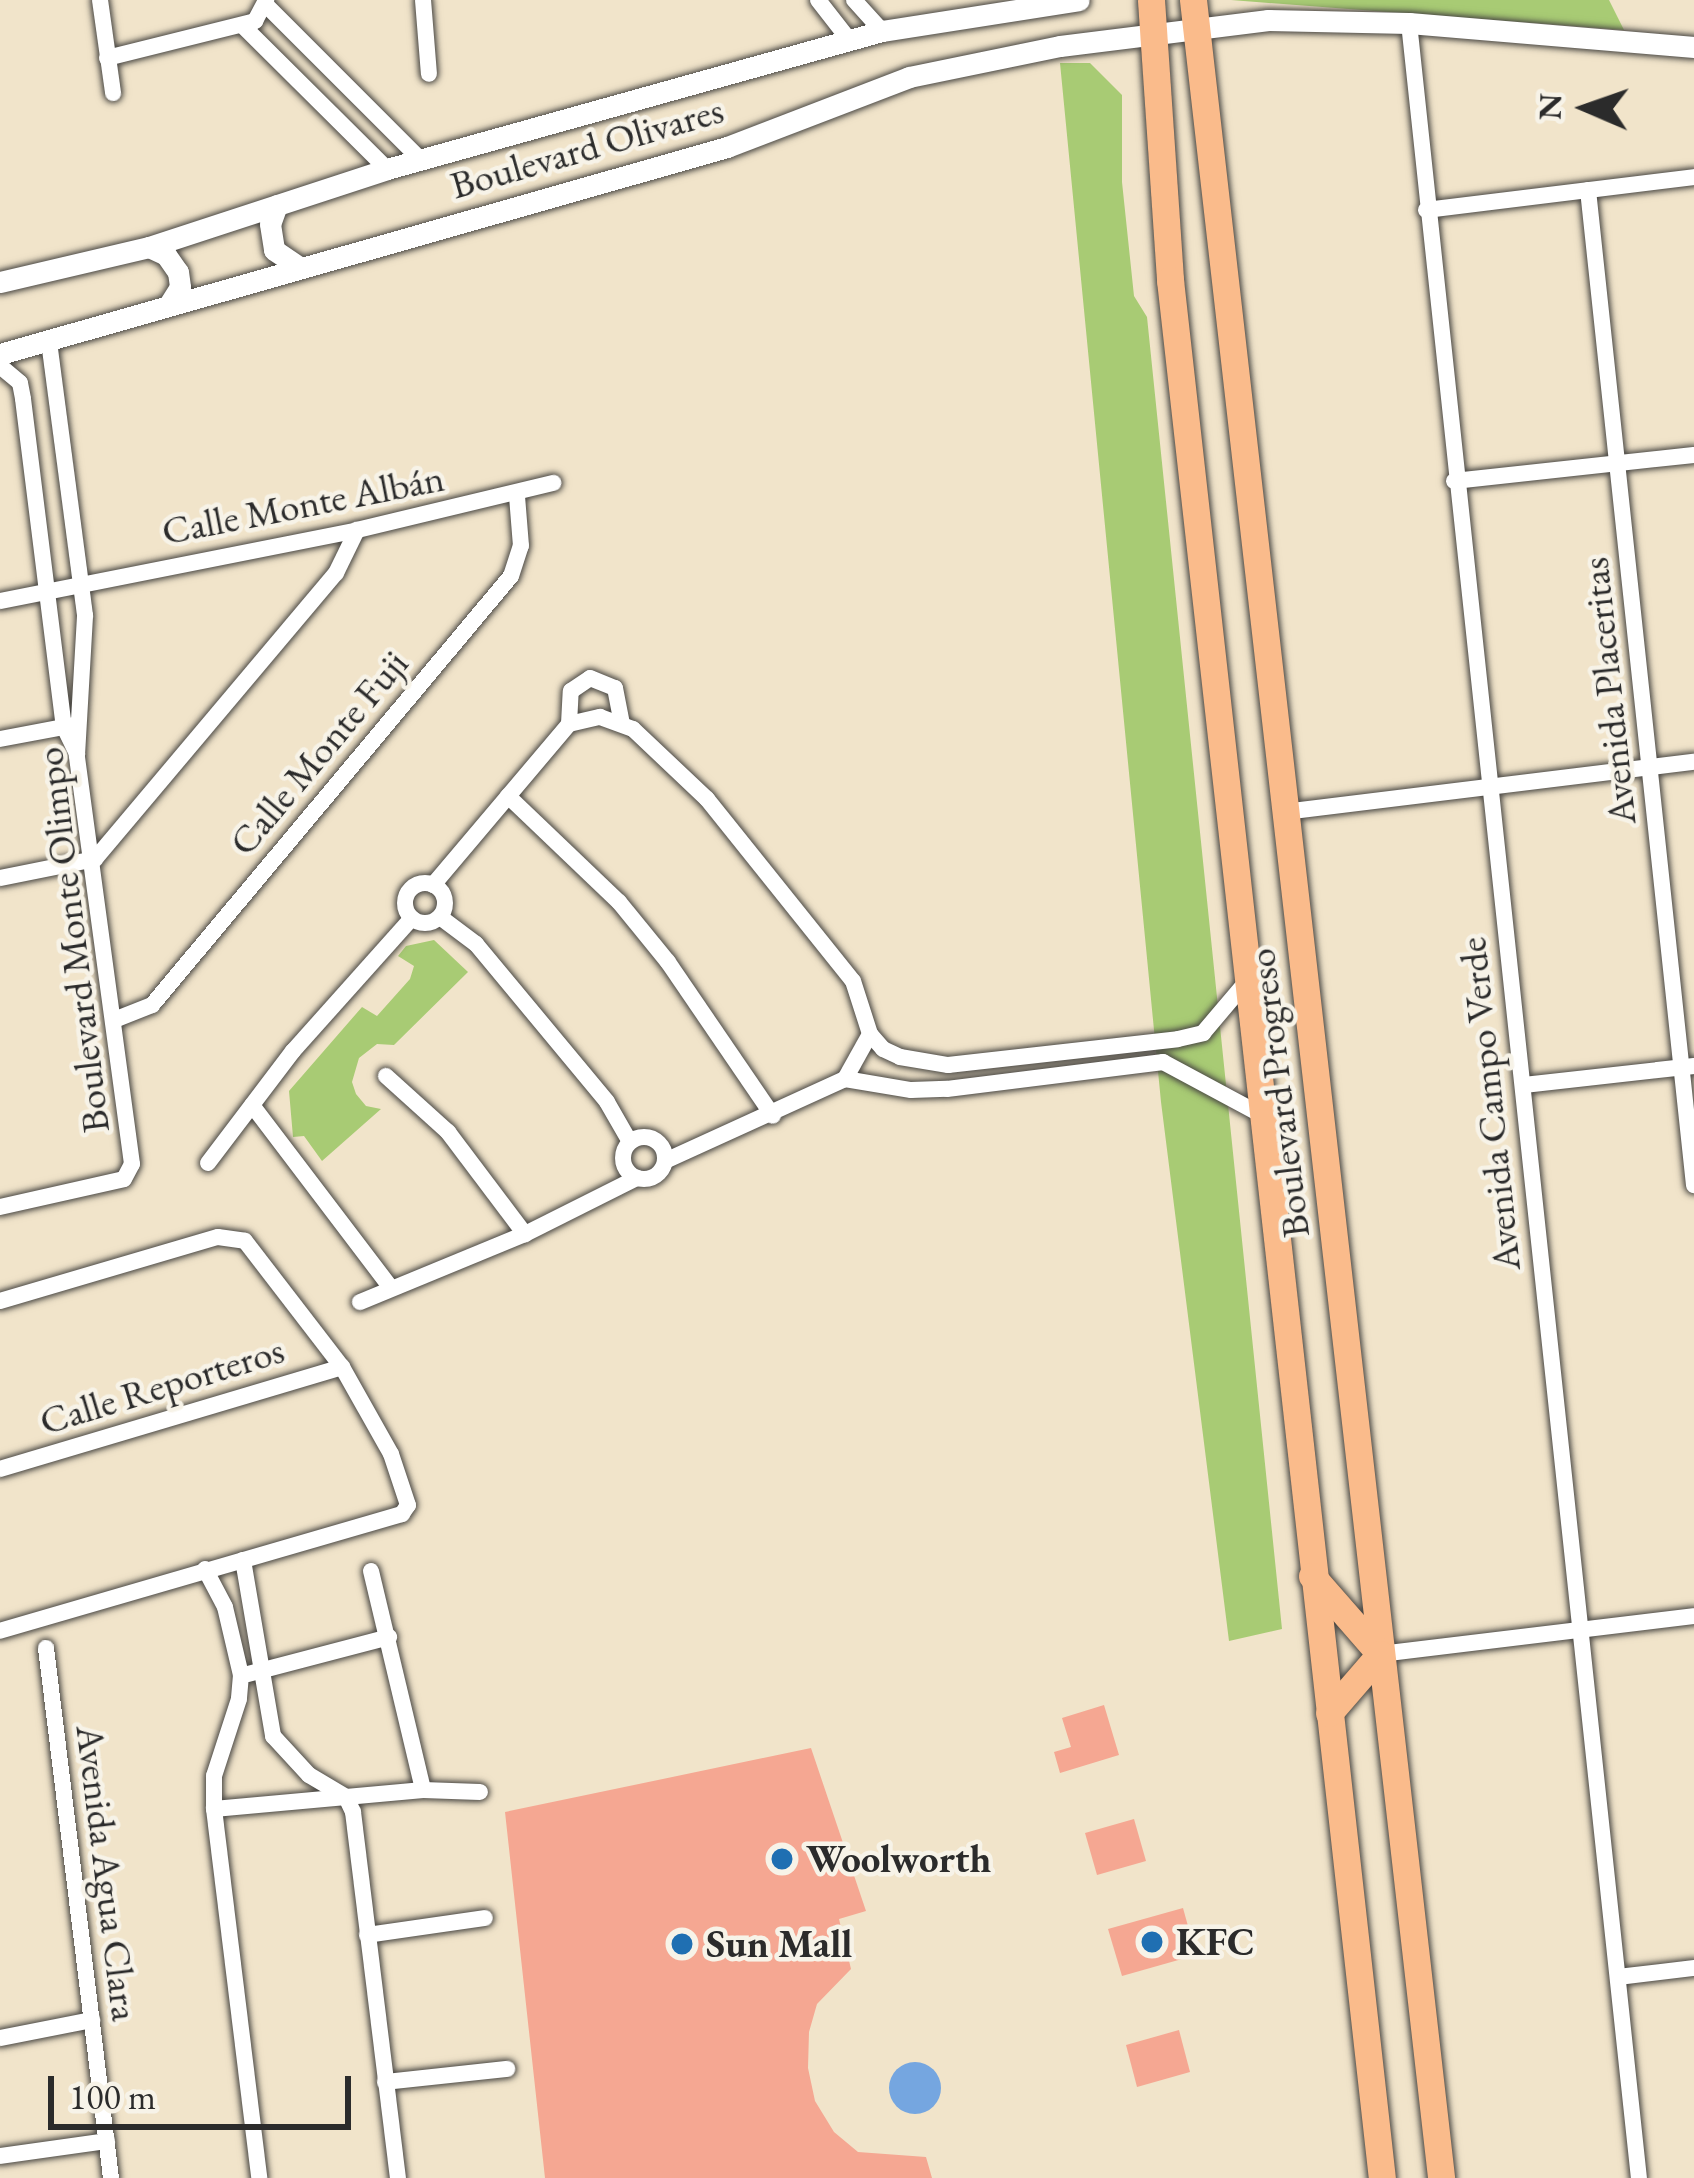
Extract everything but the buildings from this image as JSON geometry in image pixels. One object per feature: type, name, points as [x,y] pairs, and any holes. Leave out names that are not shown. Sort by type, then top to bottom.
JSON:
[{"type":"main road","name":"Boulevard Progreso","points":[[1151,0],[1170,280],[1382,2178]]},
{"type":"main road","name":"Boulevard Progreso","points":[[1195,13],[1441,2178]]},
{"type":"main road","points":[[1312,1576],[1380,1654],[1329,1713]]},
{"type":"street","points":[[100,0],[113,93]]},
{"type":"street","points":[[423,0],[429,74]]},
{"type":"street","points":[[818,0],[850,41]]},
{"type":"street","points":[[854,0],[882,32]]},
{"type":"street","name":"Boulevard Olivares","points":[[0,282],[148,247],[387,169],[882,32],[1079,0]]},
{"type":"street","points":[[107,58],[259,12]]},
{"type":"street","points":[[259,12],[421,160]]},
{"type":"street","points":[[259,12],[387,169]]},
{"type":"street","name":"Boulevard Olivares","points":[[0,354],[727,147],[909,77],[1154,32],[1195,13],[1408,23],[1694,47]]},
{"type":"street","name":"Avenida Campo Verde","points":[[1408,23],[1639,2178]]},
{"type":"street","points":[[1426,210],[1694,177]]},
{"type":"street","name":"Avenida Placeritas","points":[[1588,190],[1688,1067],[1694,1185]]},
{"type":"street","points":[[277,205],[269,236],[274,250],[301,268]]},
{"type":"street","points":[[148,247],[166,255],[178,272],[180,286],[168,306]]},
{"type":"street","name":"Boulevard Monte Olimpo","points":[[0,1207],[130,1173],[94,860],[73,726],[49,342]]},
{"type":"street","points":[[0,366],[20,383],[65,587],[73,726],[0,739]]},
{"type":"street","points":[[1454,481],[1694,455]]},
{"type":"street","name":"Calle Monte Albán","points":[[0,601],[517,496],[553,483]]},
{"type":"street","name":"Calle Monte Fuji","points":[[114,1020],[152,1005],[511,576],[521,546],[517,496]]},
{"type":"street","points":[[0,878],[94,860],[336,572],[357,530]]},
{"type":"street","points":[[440,917],[423,923],[412,918],[405,901],[410,890],[433,885],[569,724],[571,691],[590,678],[615,688],[622,723]]},
{"type":"street","points":[[569,724],[600,717],[622,723],[654,745],[743,840],[853,981],[870,1034],[883,1049],[900,1058],[948,1065],[1118,1056],[1163,1062],[1179,1066],[1262,1115]]},
{"type":"street","points":[[1284,812],[1694,762]]},
{"type":"street","points":[[508,796],[578,857],[632,917],[773,1116]]},
{"type":"street","points":[[433,885],[445,899],[440,917]]},
{"type":"street","points":[[440,917],[476,944],[607,1102],[630,1142],[623,1162],[637,1178]]},
{"type":"street","points":[[208,1163],[412,918]]},
{"type":"street","points":[[845,1079],[911,1090],[947,1089],[1118,1056],[1161,1040],[1203,1033],[1247,981]]},
{"type":"street","points":[[360,1302],[525,1234],[637,1178],[652,1178],[665,1161],[773,1116],[845,1079],[870,1034]]},
{"type":"street","points":[[947,1089],[948,1065]]},
{"type":"street","points":[[1524,1085],[1688,1067]]},
{"type":"street","points":[[386,1076],[448,1132],[525,1234]]},
{"type":"street","points":[[252,1105],[391,1288]]},
{"type":"street","points":[[630,1142],[650,1137],[662,1146],[665,1161]]},
{"type":"street","points":[[0,1301],[218,1237],[245,1241],[342,1367],[408,1492],[402,1514],[0,1630]]},
{"type":"street","name":"Calle Reporteros","points":[[0,1469],[342,1367]]},
{"type":"street","points":[[243,1560],[250,1602],[249,1673],[214,1776],[214,1809],[259,2178]]},
{"type":"street","points":[[206,1569],[273,1736],[309,1775],[346,1797],[353,1812],[398,2178]]},
{"type":"street","points":[[371,1571],[423,1790]]},
{"type":"street","points":[[225,1607],[250,1602]]},
{"type":"street","points":[[1380,1654],[1694,1616]]},
{"type":"street","points":[[249,1673],[389,1637]]},
{"type":"street","name":"Avenida Agua Clara","points":[[46,1648],[111,2178]]},
{"type":"street","points":[[214,1809],[423,1790],[481,1792]]},
{"type":"street","points":[[368,1935],[485,1918]]},
{"type":"street","points":[[1618,1977],[1694,1968]]},
{"type":"street","points":[[0,2038],[92,2020]]},
{"type":"street","points":[[385,2082],[507,2068]]},
{"type":"street","points":[[0,2156],[107,2141]]},
{"type":"green space","points":[[1231,0],[1609,0],[1624,30]]},
{"type":"green space","points":[[1060,63],[1090,63],[1122,95],[1122,182],[1134,296],[1147,317],[1282,1629],[1229,1641],[1161,1102]]},
{"type":"green space","points":[[434,940],[468,972],[394,1045],[377,1044],[359,1058],[352,1082],[356,1094],[366,1106],[381,1109],[322,1161],[304,1136],[293,1137],[289,1091],[362,1007],[377,1016],[410,979],[414,966],[398,956],[406,946]]},
{"type":"water","points":[[915,2062],[934,2069],[941,2088],[934,2107],[915,2114],[896,2107],[889,2088],[896,2069]]},
{"type":"place","name":"Woolworth","points":[[782,1859]]},
{"type":"place","name":"KFC","points":[[1152,1942]]},
{"type":"place","name":"Sun Mall","points":[[682,1944]]}]
